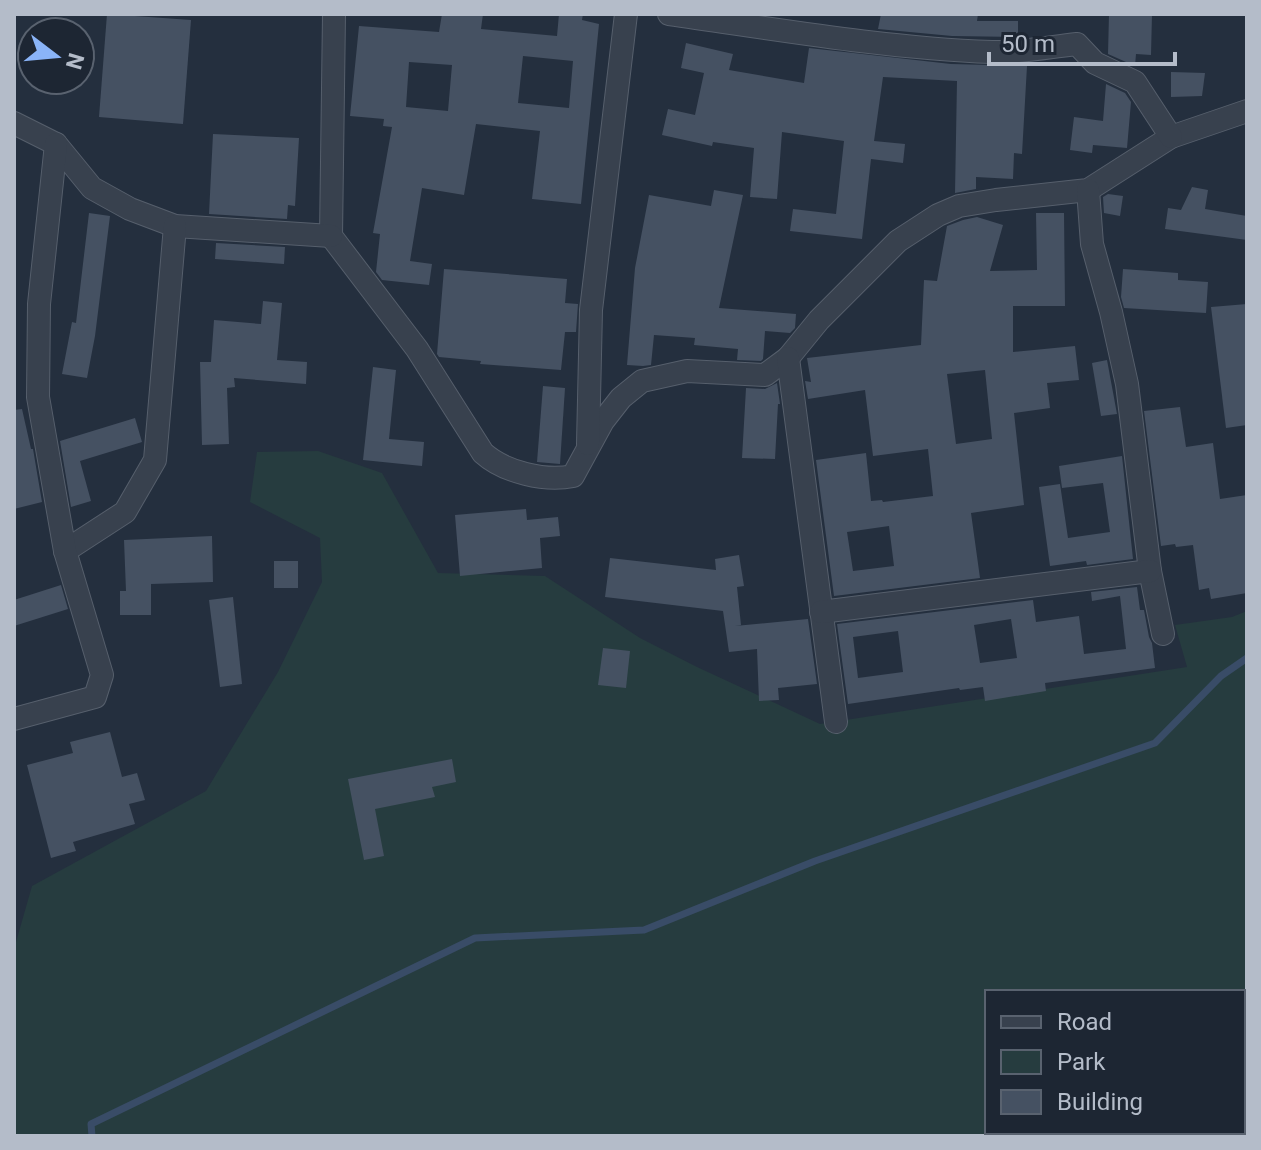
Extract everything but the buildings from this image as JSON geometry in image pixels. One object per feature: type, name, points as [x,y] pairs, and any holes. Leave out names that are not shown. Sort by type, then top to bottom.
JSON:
[{"type":"street","points":[[334,14],[331,236],[417,349],[483,453],[505,468],[559,479],[573,476],[603,421],[621,398],[642,381],[687,371],[765,375],[788,358],[819,320],[898,241],[938,215],[959,206],[1088,190],[1171,137],[1247,111]]},
{"type":"street","points":[[587,449],[591,310],[626,14]]},
{"type":"street","points":[[669,14],[912,46],[995,52],[1077,44],[1095,63],[1135,82],[1171,137]]},
{"type":"street","points":[[14,123],[56,144],[92,188],[130,209],[175,226],[331,236]]},
{"type":"street","points":[[14,719],[95,697],[102,675],[65,551],[38,397],[39,304],[56,144]]},
{"type":"street","points":[[1088,190],[1092,244],[1127,384],[1150,571],[1163,634]]},
{"type":"street","points":[[65,551],[125,512],[155,460],[175,226]]},
{"type":"street","points":[[788,358],[836,722]]},
{"type":"street","points":[[821,612],[1150,571]]},
{"type":"green space","points":[[318,451],[382,473],[438,573],[545,576],[640,638],[820,724],[1187,667],[1175,625],[1232,617],[1247,611],[1247,1136],[14,1136],[14,949],[32,886],[206,791],[278,672],[322,582],[320,538],[250,502],[257,452]]},
{"type":"waterway","points":[[92,1136],[91,1124],[475,938],[644,930],[815,861],[1155,743],[1221,676],[1247,658]]}]
